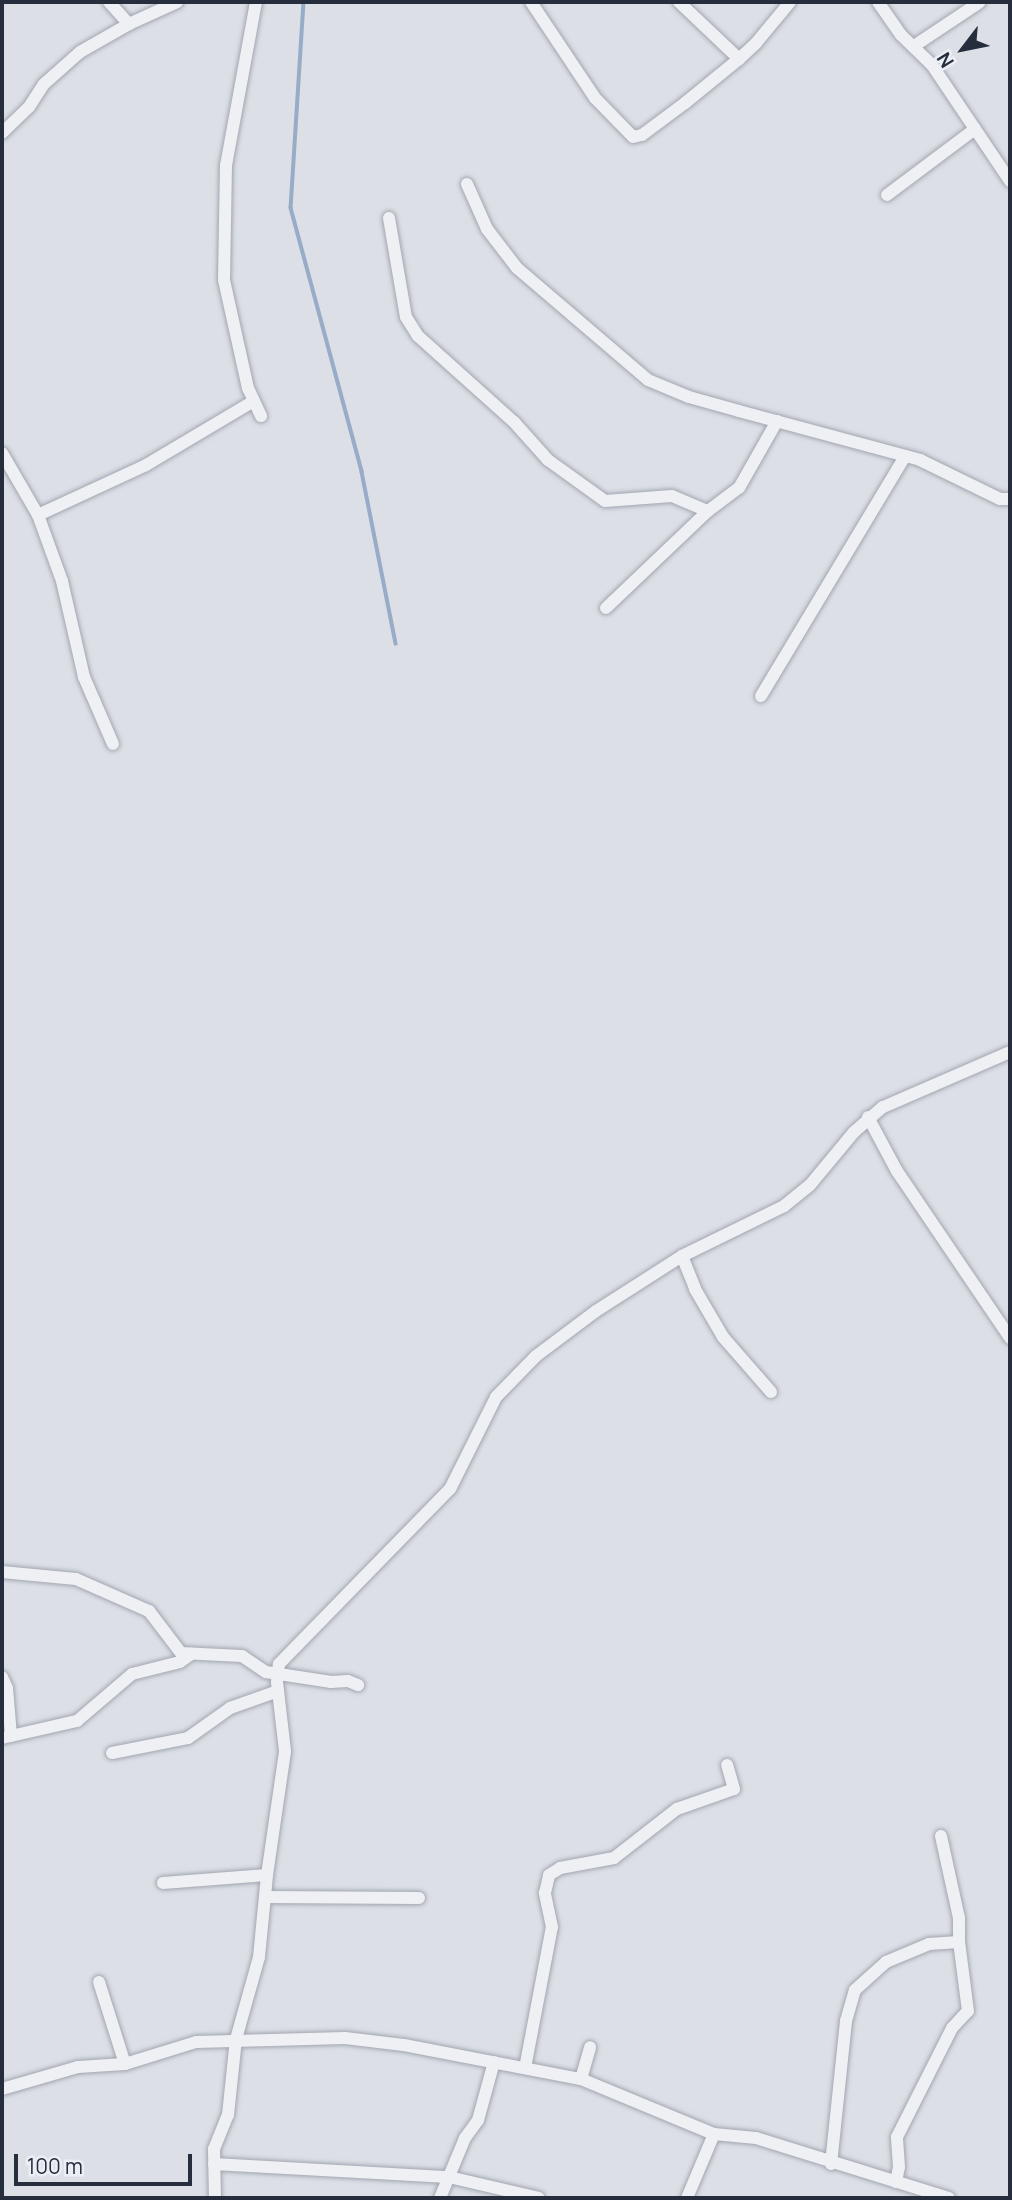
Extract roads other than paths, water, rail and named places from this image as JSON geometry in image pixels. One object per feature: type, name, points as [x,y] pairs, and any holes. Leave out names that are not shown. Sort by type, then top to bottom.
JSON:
[{"type":"street","points":[[109,2],[129,24]]},
{"type":"street","points":[[2,133],[29,107],[44,84],[66,63],[129,24],[177,2]]},
{"type":"street","points":[[256,2],[248,30],[226,166],[224,280],[252,402],[261,416]]},
{"type":"street","points":[[531,2],[595,98],[633,136],[642,135],[739,59],[790,2]]},
{"type":"street","points":[[679,2],[739,59]]},
{"type":"street","points":[[877,2],[901,35],[932,65],[1010,181]]},
{"type":"street","points":[[914,46],[979,2]]},
{"type":"street","points":[[887,195],[975,129]]},
{"type":"street","points":[[467,184],[487,229],[517,268],[648,380],[689,397],[905,456],[1000,499],[1010,499]]},
{"type":"street","points":[[390,218],[406,317],[418,336],[514,422],[548,460],[605,501],[672,496],[708,511]]},
{"type":"street","points":[[38,515],[146,464],[252,402]]},
{"type":"street","points":[[606,608],[708,511],[739,488],[777,421]]},
{"type":"street","points":[[2,453],[38,515],[62,581],[84,677],[113,744]]},
{"type":"street","points":[[761,696],[905,456]]},
{"type":"street","points":[[215,2198],[214,2149],[228,2115],[236,2039],[259,1957],[267,1874],[285,1751],[278,1691],[279,1664],[450,1489],[504,1387],[536,1356],[596,1311],[682,1256],[784,1206],[810,1185],[868,1117],[900,1098],[966,1073],[1010,1052]]},
{"type":"street","points":[[868,1117],[897,1171],[1010,1338]]},
{"type":"street","points":[[682,1256],[695,1289],[723,1336],[771,1392]]},
{"type":"street","points":[[2,1572],[76,1578],[149,1611],[181,1653],[242,1656],[265,1672],[331,1682],[348,1681],[358,1685]]},
{"type":"street","points":[[2,1677],[7,1688],[6,1737],[77,1721],[132,1674],[180,1662],[191,1654]]},
{"type":"street","points":[[112,1753],[188,1738],[230,1708],[278,1691]]},
{"type":"street","points":[[525,2068],[552,1927],[544,1893],[548,1875],[560,1868],[614,1858],[677,1809],[734,1789],[727,1765]]},
{"type":"street","points":[[896,2182],[900,2167],[897,2137],[952,2028],[968,2011],[959,1942],[960,1918],[941,1836]]},
{"type":"street","points":[[163,1883],[267,1874]]},
{"type":"street","points":[[265,1897],[419,1898]]},
{"type":"street","points":[[831,2164],[846,2021],[855,1990],[886,1962],[929,1944],[959,1942]]},
{"type":"street","points":[[99,1982],[125,2064]]},
{"type":"street","points":[[2,2089],[78,2067],[125,2064],[196,2042],[345,2038],[404,2045],[581,2079],[714,2134],[756,2138],[806,2152],[831,2164],[949,2198]]},
{"type":"street","points":[[581,2079],[590,2047]]},
{"type":"street","points":[[440,2198],[466,2138],[478,2120],[494,2062]]},
{"type":"street","points":[[687,2198],[714,2134]]},
{"type":"street","points":[[214,2164],[449,2177],[539,2198]]},
{"type":"waterway","points":[[304,2],[291,208],[362,472],[396,644]]}]
